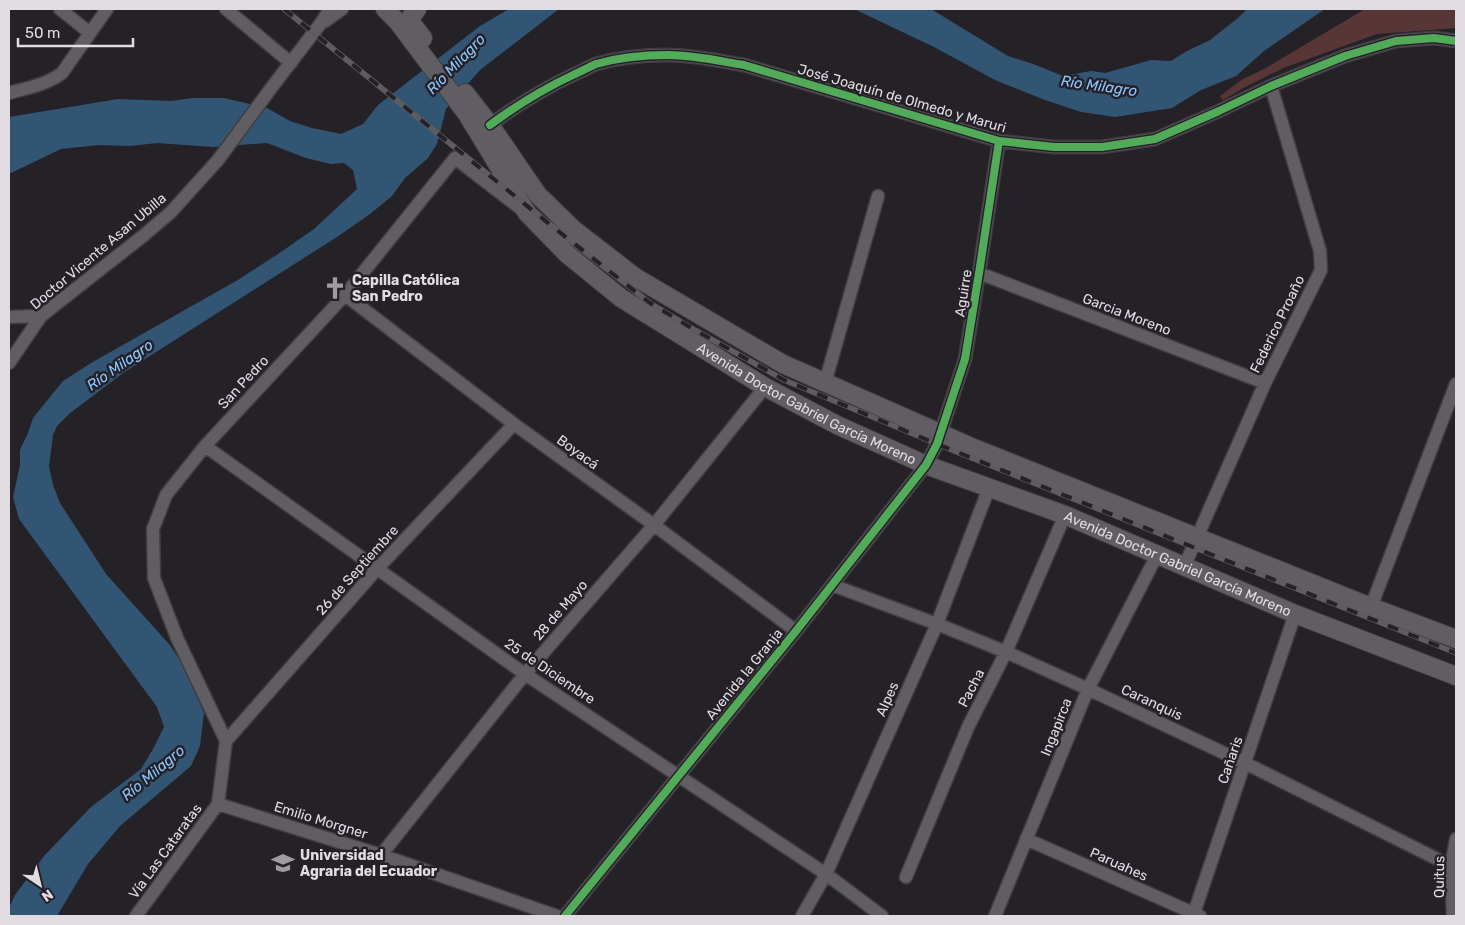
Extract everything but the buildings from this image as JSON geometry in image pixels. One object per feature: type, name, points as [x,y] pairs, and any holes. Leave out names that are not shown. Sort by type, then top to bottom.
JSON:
[{"type":"main road","name":"Avenida Doctor Gabriel García Moreno","points":[[385,9],[413,25],[471,110],[527,213],[567,254],[621,298],[765,387],[837,425],[926,465],[1065,515],[1296,614],[1456,676]]},
{"type":"main road","name":"Avenida Doctor Gabriel García Moreno","points":[[471,110],[490,125],[538,196],[573,229],[635,277],[783,364],[825,382],[939,439],[1456,639]]},
{"type":"street","points":[[60,9],[90,33]]},
{"type":"street","points":[[9,93],[53,80],[62,73],[107,9]]},
{"type":"street","points":[[226,9],[291,63]]},
{"type":"street","name":"Doctor Vicente Asan Ubilla","points":[[9,363],[41,316],[171,212],[218,160],[330,9]]},
{"type":"street","name":"Doctor Vicente Asan Ubilla","points":[[321,23],[342,9]]},
{"type":"street","name":"José Joaquín de Olmedo y Maruri","points":[[490,125],[518,104],[559,81],[594,65],[618,59],[670,55],[744,65],[999,141],[1054,147],[1102,147],[1155,139],[1271,86],[1345,56],[1396,41],[1434,38],[1456,41]]},
{"type":"street","name":"Federico Proaño","points":[[1184,567],[1265,383],[1321,270],[1320,251],[1271,86]]},
{"type":"street","name":"Aguirre","points":[[939,439],[965,359],[999,141]]},
{"type":"street","name":"San Pedro","points":[[226,741],[177,638],[154,578],[154,529],[166,495],[205,446],[345,295],[455,158],[527,213]]},
{"type":"street","points":[[825,382],[878,196]]},
{"type":"street","name":"Garcia Moreno","points":[[979,274],[1265,383]]},
{"type":"street","name":"Boyacá","points":[[345,295],[514,424],[654,524],[796,631]]},
{"type":"street","points":[[9,317],[41,316]]},
{"type":"street","points":[[1370,607],[1456,384]]},
{"type":"street","name":"28 de Mayo","points":[[381,855],[525,674],[654,524],[765,387]]},
{"type":"street","name":"26 de Septiembre","points":[[226,741],[377,568],[514,424]]},
{"type":"street","name":"Avenida la Granja","points":[[565,916],[796,631],[926,465],[939,439]]},
{"type":"street","name":"25 de Diciembre","points":[[205,446],[525,674],[826,874],[882,916]]},
{"type":"street","name":"Alpes","points":[[802,916],[826,874],[937,624],[989,488]]},
{"type":"street","name":"Pacha","points":[[906,877],[968,726],[1006,652],[1065,515]]},
{"type":"street","name":"Ingapirca","points":[[995,916],[1088,689],[1157,555]]},
{"type":"street","name":"Caranquis","points":[[832,585],[1006,652],[1088,689],[1245,763],[1451,866]]},
{"type":"street","name":"Cañaris","points":[[1196,915],[1296,614]]},
{"type":"street","points":[[218,804],[226,741]]},
{"type":"street","name":"Emilio Morgner","points":[[218,804],[381,855],[557,916]]},
{"type":"street","name":"Vía Las Cataratas","points":[[136,916],[218,804]]},
{"type":"street","name":"Paruahes","points":[[1026,839],[1196,915]]},
{"type":"street","name":"Quitus","points":[[1453,916],[1451,866],[1456,839]]},
{"type":"shaded area","points":[[1365,9],[1456,9],[1456,28],[1377,34],[1286,67],[1223,100],[1220,96],[1243,79],[1266,68]]},
{"type":"water","name":"Río Milagro","points":[[509,9],[559,9],[480,70],[446,109],[437,144],[428,158],[405,178],[392,196],[337,237],[123,373],[69,414],[57,426],[53,435],[49,466],[53,485],[60,503],[106,574],[169,644],[186,669],[204,713],[200,746],[191,766],[120,826],[88,864],[57,916],[9,916],[9,908],[15,895],[44,856],[91,807],[141,769],[164,727],[157,707],[19,519],[13,497],[20,465],[20,450],[33,418],[63,381],[91,363],[236,281],[278,254],[314,229],[357,189],[353,170],[344,163],[331,164],[306,158],[267,143],[213,147],[157,143],[130,146],[99,145],[61,149],[9,174],[9,117],[118,99],[171,101],[192,98],[224,98],[267,108],[290,121],[341,134],[363,124],[378,105],[480,26]]},
{"type":"water","name":"Río Milagro","points":[[854,9],[931,9],[1008,56],[1063,76],[1091,71],[1105,73],[1151,60],[1171,61],[1210,40],[1247,9],[1325,9],[1264,51],[1236,76],[1201,90],[1172,108],[1115,117],[1081,112],[995,80],[934,47]]},
{"type":"railway","points":[[284,9],[650,303],[784,380],[937,444],[1456,653]]},
{"type":"cycle path","points":[[490,125],[542,91],[596,64],[632,57],[678,55],[744,65],[999,141],[1054,147],[1102,147],[1155,139],[1271,86],[1345,56],[1396,41],[1434,38],[1456,41]]},
{"type":"cycle path","points":[[565,916],[796,631],[926,465],[937,444],[965,359],[999,141]]},
{"type":"place","name":"Capilla Católica San Pedro","points":[[335,288]]},
{"type":"place","name":"Universidad Agraria del Ecuador","points":[[283,863]]}]
